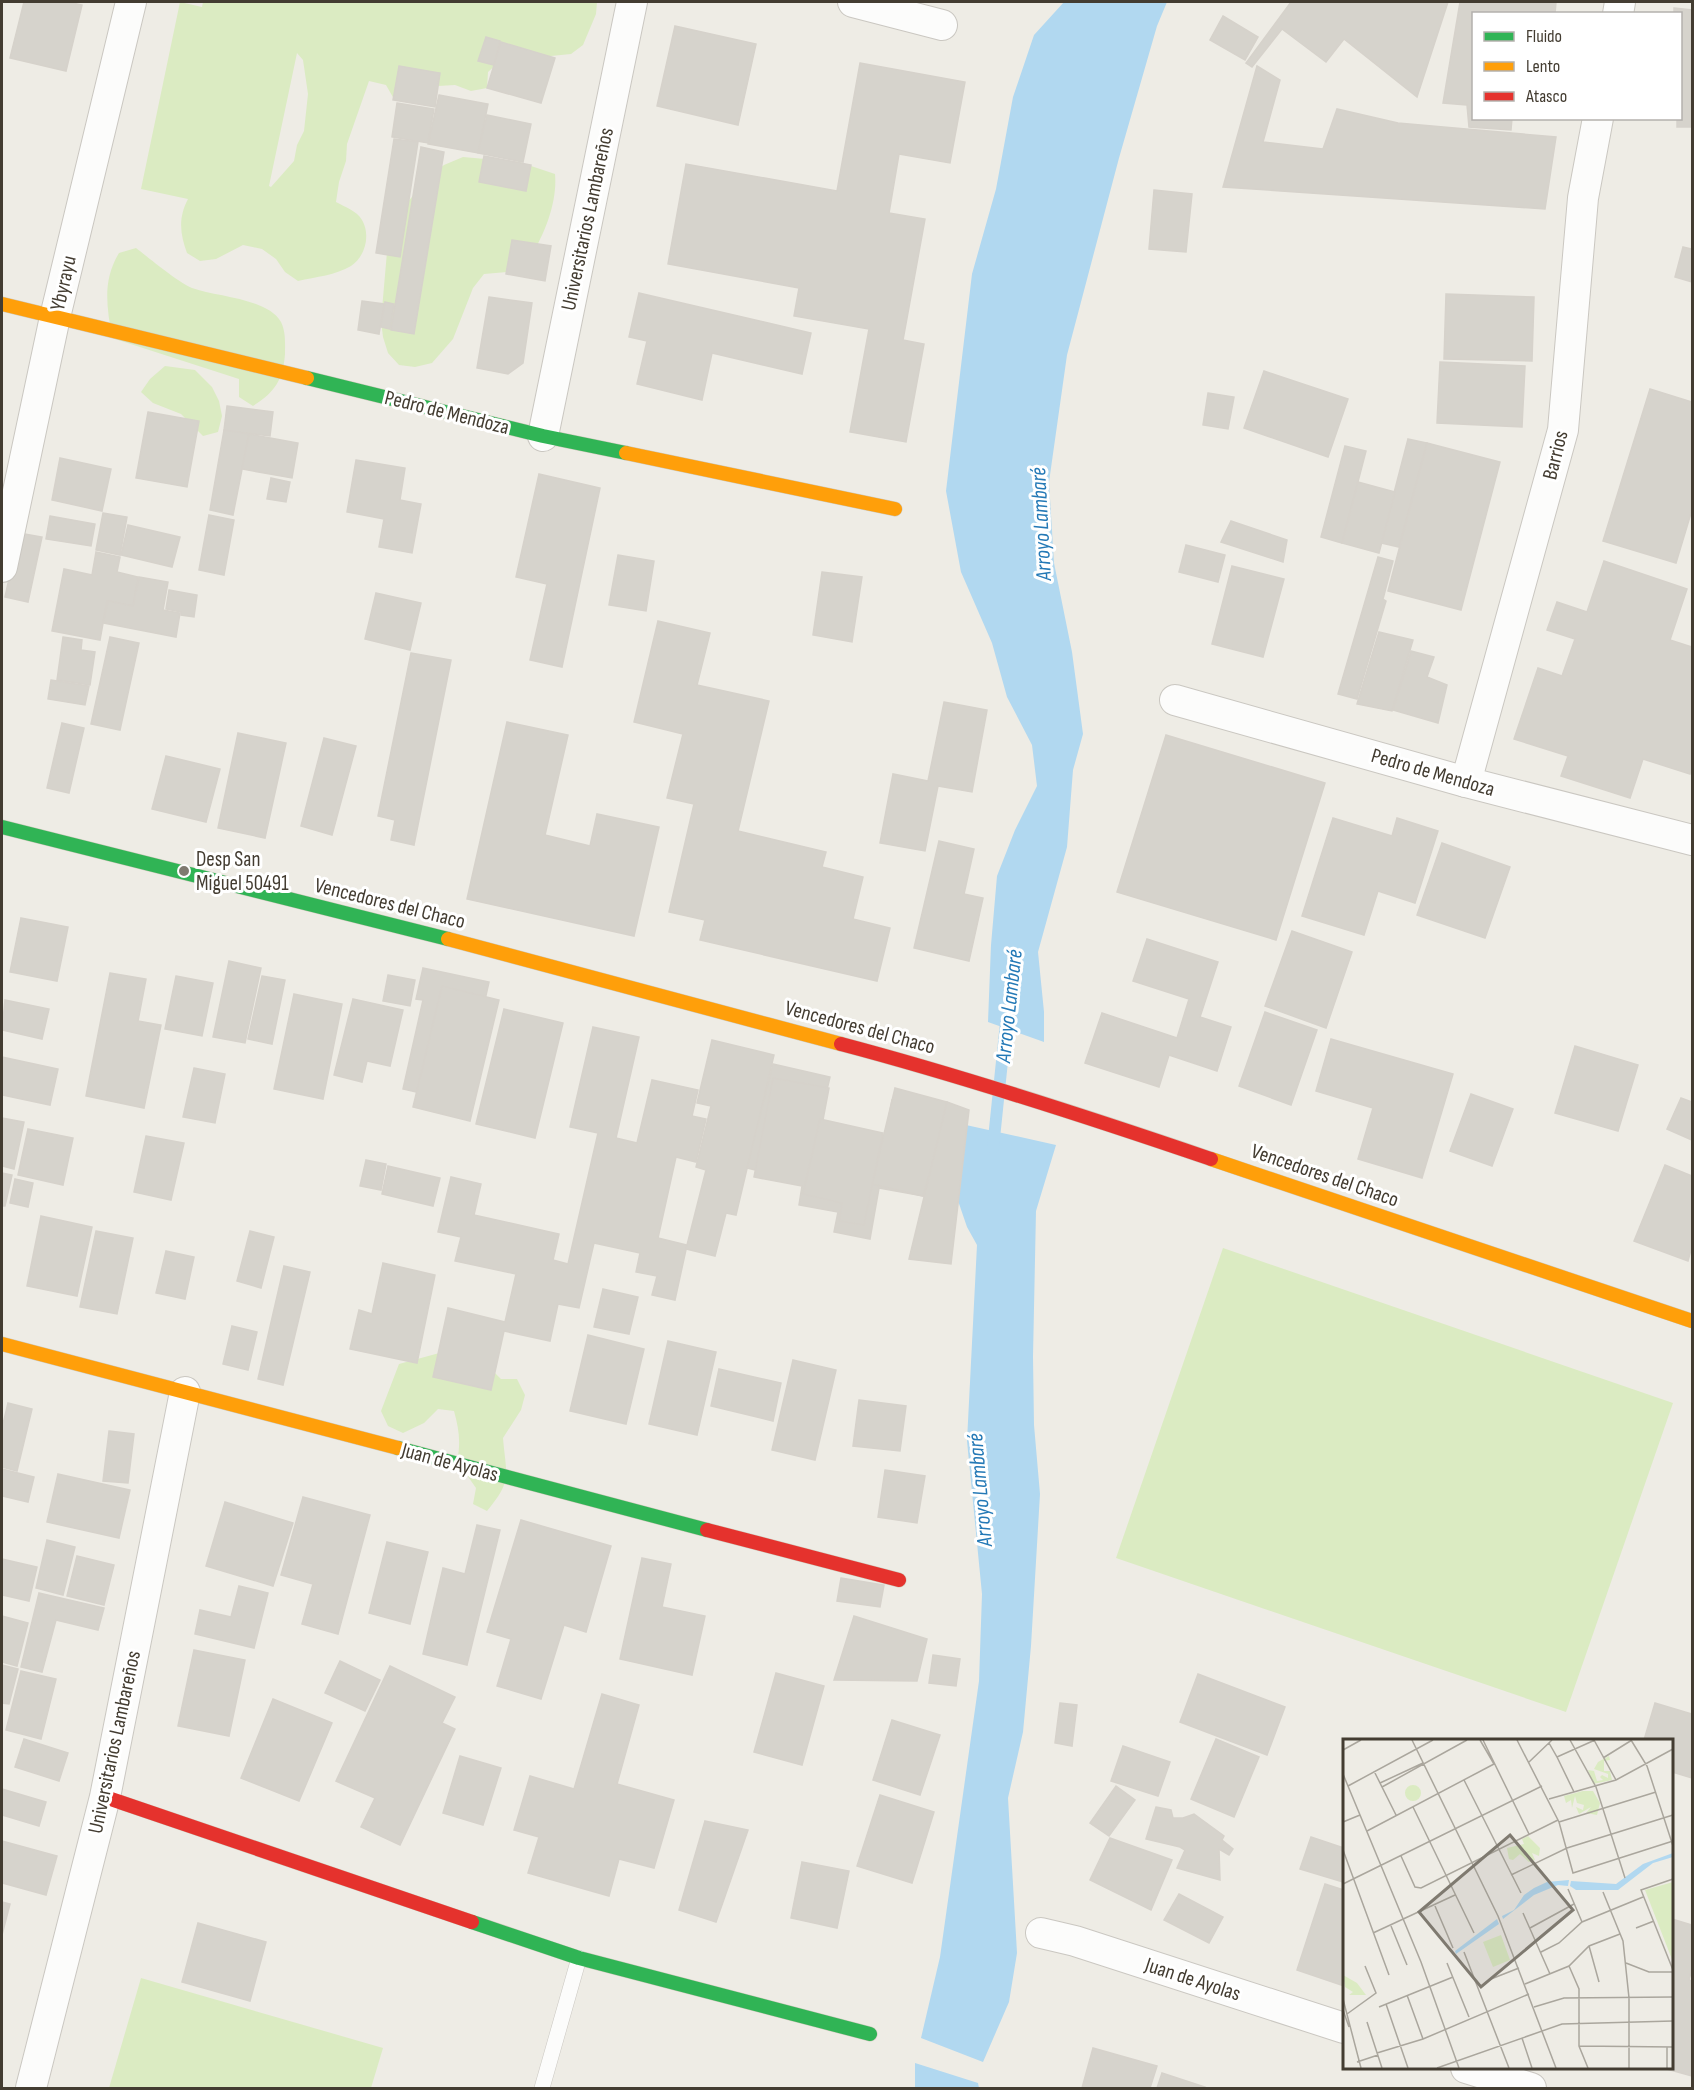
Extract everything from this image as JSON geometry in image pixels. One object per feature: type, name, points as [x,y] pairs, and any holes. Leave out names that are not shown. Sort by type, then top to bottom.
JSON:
[{"type":"street","name":"Ybyrayu","points":[[2,567],[55,317],[131,2]]},
{"type":"street","name":"Universitarios Lambareños","points":[[543,436],[632,2]]},
{"type":"street","points":[[853,2],[942,25]]},
{"type":"street","name":"Barrios","points":[[1466,782],[1563,430],[1582,198],[1598,120]]},
{"type":"street","name":"Pedro de Mendoza","points":[[2,304],[543,436],[895,509]]},
{"type":"street","name":"Pedro de Mendoza","points":[[1174,699],[1466,782],[1692,840]]},
{"type":"street","name":"Vencedores del Chaco","points":[[2,827],[492,950],[946,1072],[1046,1103],[1692,1321]]},
{"type":"street","name":"Juan de Ayolas","points":[[2,1344],[898,1581]]},
{"type":"street","name":"Universitarios Lambareños","points":[[31,2088],[105,1797],[184,1392]]},
{"type":"street","points":[[105,1797],[579,1958],[870,2034]]},
{"type":"street","name":"Juan de Ayolas","points":[[1041,1932],[1076,1941],[1343,2028]]},
{"type":"street","points":[[1472,2069],[1531,2088]]},
{"type":"lane","points":[[542,2088],[579,1958]]},
{"type":"green space","points":[[180,2],[202,7],[203,2],[597,2],[596,14],[583,45],[571,54],[500,61],[488,72],[487,88],[471,91],[455,85],[438,86],[394,99],[386,85],[369,81],[347,144],[346,161],[339,182],[336,202],[357,214],[362,220],[366,239],[363,251],[356,262],[339,272],[298,281],[285,272],[276,259],[262,249],[243,245],[216,259],[200,261],[187,253],[183,239],[181,219],[188,199],[141,189]],"holes":[[[297,53],[303,60],[308,94],[304,131],[297,145],[294,161],[271,187],[269,186]]]},
{"type":"green space","points":[[463,157],[519,162],[555,174],[551,212],[541,238],[520,271],[484,274],[473,288],[453,339],[432,363],[415,367],[399,365],[388,353],[381,321],[387,252],[406,204],[429,177],[444,165]]},
{"type":"green space","points":[[136,248],[172,276],[192,288],[241,299],[274,314],[284,330],[285,354],[280,378],[267,396],[253,406],[239,397],[239,379],[112,338],[107,294],[110,274],[119,253]]},
{"type":"green space","points":[[165,366],[195,370],[212,387],[219,401],[222,416],[218,432],[203,436],[181,414],[153,403],[141,392],[150,379]]},
{"type":"green space","points":[[1223,1248],[1673,1403],[1566,1712],[1116,1558]]},
{"type":"green space","points":[[443,1352],[490,1368],[501,1379],[517,1379],[525,1395],[521,1410],[503,1438],[506,1469],[504,1484],[487,1511],[473,1504],[476,1488],[457,1461],[459,1436],[454,1411],[438,1409],[424,1423],[403,1433],[388,1426],[381,1411],[399,1364]]},
{"type":"green space","points":[[141,1978],[383,2048],[371,2088],[109,2088]]},
{"type":"water","points":[[1064,2],[1167,2],[1157,26],[1119,158],[1067,355],[1049,482],[1054,563],[1072,652],[1083,734],[1073,770],[1067,847],[1038,952],[1044,1012],[1044,1042],[988,1022],[997,876],[1015,830],[1037,786],[1032,745],[1007,697],[992,643],[961,572],[946,491],[972,274],[996,189],[1013,97],[1034,35]]},
{"type":"water","points":[[966,1125],[1056,1145],[1036,1211],[1033,1357],[1034,1425],[1040,1494],[1031,1646],[1023,1732],[1008,1798],[1017,1953],[1009,2002],[983,2062],[921,2038],[940,1957],[979,1681],[982,1594],[967,1441],[977,1245],[967,1227],[954,1189]]},
{"type":"water","points":[[915,2063],[978,2083],[979,2088],[915,2088]]},
{"type":"building","points":[[24,2],[68,2],[82,5],[66,71],[10,58]]},
{"type":"building","points":[[1291,2],[1448,2],[1417,97],[1344,39],[1326,62],[1282,29],[1252,67],[1246,63]]},
{"type":"building","points":[[1460,2],[1556,2],[1555,12],[1472,12],[1472,120],[1512,120],[1511,130],[1469,127],[1467,105],[1443,103]]},
{"type":"building","points":[[1674,8],[1692,10],[1692,127],[1677,127],[1677,120],[1682,120],[1682,12],[1674,12]]},
{"type":"building","points":[[1223,16],[1258,37],[1245,60],[1210,40]]},
{"type":"building","points":[[675,26],[756,44],[738,125],[657,106]]},
{"type":"building","points":[[486,37],[500,41],[494,65],[478,61]]},
{"type":"building","points":[[501,42],[555,58],[541,103],[487,88]]},
{"type":"building","points":[[860,63],[965,82],[950,163],[899,154],[889,213],[925,219],[903,340],[924,344],[906,442],[850,432],[869,329],[794,316],[799,288],[668,264],[686,164],[837,191]]},
{"type":"building","points":[[399,66],[440,73],[435,107],[393,100]]},
{"type":"building","points":[[1257,66],[1280,80],[1263,142],[1323,149],[1337,109],[1398,123],[1556,137],[1545,209],[1223,187]]},
{"type":"building","points":[[439,95],[488,104],[478,153],[428,144]]},
{"type":"building","points":[[397,103],[434,109],[428,143],[392,137]]},
{"type":"building","points":[[487,115],[531,124],[523,162],[478,153]]},
{"type":"building","points":[[394,139],[418,142],[400,257],[376,253]]},
{"type":"building","points":[[421,147],[444,152],[414,334],[391,330]]},
{"type":"building","points":[[484,156],[531,165],[526,191],[479,182]]},
{"type":"building","points":[[1154,190],[1192,194],[1186,252],[1149,249]]},
{"type":"building","points":[[512,240],[551,246],[545,281],[506,274]]},
{"type":"building","points":[[1683,247],[1692,249],[1692,282],[1675,277]]},
{"type":"building","points":[[639,293],[811,333],[802,374],[712,353],[702,400],[637,384],[647,341],[629,337]]},
{"type":"building","points":[[1446,294],[1534,297],[1532,361],[1444,359]]},
{"type":"building","points":[[489,297],[532,303],[523,363],[508,374],[477,368]]},
{"type":"building","points":[[362,301],[384,304],[379,334],[358,330]]},
{"type":"building","points":[[385,302],[394,304],[390,329],[381,327]]},
{"type":"building","points":[[1440,362],[1525,366],[1522,427],[1437,423]]},
{"type":"building","points":[[1264,371],[1348,399],[1328,457],[1244,428]]},
{"type":"building","points":[[1650,389],[1692,402],[1692,510],[1676,563],[1603,541]]},
{"type":"building","points":[[1208,393],[1234,397],[1228,429],[1203,425]]},
{"type":"building","points":[[227,406],[273,412],[270,436],[224,430]]},
{"type":"building","points":[[148,412],[199,421],[187,487],[136,478]]},
{"type":"building","points":[[224,430],[249,434],[233,515],[210,510]]},
{"type":"building","points":[[249,434],[298,443],[292,478],[242,469]]},
{"type":"building","points":[[1408,439],[1427,443],[1399,547],[1381,543]]},
{"type":"building","points":[[1427,443],[1500,462],[1461,610],[1388,591]]},
{"type":"building","points":[[1345,446],[1366,451],[1342,543],[1321,537]]},
{"type":"building","points":[[60,458],[111,469],[102,511],[52,500]]},
{"type":"building","points":[[356,460],[405,468],[400,500],[421,504],[412,553],[379,547],[384,519],[347,512]]},
{"type":"building","points":[[539,474],[600,488],[562,667],[530,660],[547,584],[516,577]]},
{"type":"building","points":[[271,478],[290,482],[286,502],[267,499]]},
{"type":"building","points":[[1358,482],[1395,492],[1379,553],[1342,543]]},
{"type":"building","points":[[103,513],[127,517],[120,555],[96,550]]},
{"type":"building","points":[[209,515],[234,520],[224,575],[199,570]]},
{"type":"building","points":[[50,516],[95,524],[91,546],[46,539]]},
{"type":"building","points":[[1231,521],[1287,540],[1283,562],[1221,542]]},
{"type":"building","points":[[128,525],[180,537],[172,567],[121,555]]},
{"type":"building","points":[[19,533],[42,537],[28,602],[5,597]]},
{"type":"building","points":[[1186,545],[1225,555],[1218,582],[1179,572]]},
{"type":"building","points":[[96,552],[120,557],[117,572],[138,577],[133,606],[107,601],[100,640],[52,631],[64,569],[92,575]]},
{"type":"building","points":[[618,555],[654,561],[646,611],[609,605]]},
{"type":"building","points":[[1378,557],[1393,561],[1383,599],[1386,601],[1357,699],[1338,694]]},
{"type":"building","points":[[1604,561],[1687,589],[1670,640],[1692,647],[1692,767],[1690,774],[1643,759],[1630,798],[1561,776],[1568,756],[1514,739],[1538,668],[1562,676],[1575,639],[1547,630],[1557,602],[1587,612]]},
{"type":"building","points":[[1232,566],[1284,579],[1263,657],[1212,644]]},
{"type":"building","points":[[822,572],[862,577],[852,642],[813,635]]},
{"type":"building","points":[[139,577],[168,582],[163,610],[180,613],[176,637],[103,623],[108,601],[133,606]]},
{"type":"building","points":[[169,590],[197,595],[194,617],[166,609]]},
{"type":"building","points":[[376,593],[421,603],[410,650],[365,639]]},
{"type":"building","points":[[658,621],[710,633],[697,685],[769,701],[738,831],[826,852],[822,867],[863,877],[853,919],[890,928],[877,981],[700,940],[705,920],[669,912],[694,804],[667,798],[683,734],[634,722]]},
{"type":"building","points":[[1379,632],[1413,640],[1392,711],[1357,704]]},
{"type":"building","points":[[63,637],[82,640],[81,650],[95,652],[90,685],[57,680]]},
{"type":"building","points":[[110,637],[139,643],[120,730],[91,724]]},
{"type":"building","points":[[1411,651],[1434,657],[1427,677],[1447,685],[1438,723],[1393,710]]},
{"type":"building","points":[[411,653],[451,660],[414,845],[391,840],[395,820],[378,816]]},
{"type":"building","points":[[51,680],[89,686],[85,705],[48,699]]},
{"type":"building","points":[[944,702],[987,710],[972,792],[938,786],[925,851],[880,843],[893,774],[928,781]]},
{"type":"building","points":[[507,722],[568,735],[545,835],[590,846],[597,814],[659,827],[634,936],[467,899]]},
{"type":"building","points":[[62,723],[84,728],[69,793],[47,788]]},
{"type":"building","points":[[238,733],[286,743],[265,838],[218,828]]},
{"type":"building","points":[[1166,735],[1325,783],[1276,940],[1117,892]]},
{"type":"building","points":[[324,738],[356,746],[332,835],[301,826]]},
{"type":"building","points":[[166,756],[220,769],[206,822],[152,809]]},
{"type":"building","points":[[1333,818],[1392,836],[1397,818],[1438,831],[1415,903],[1378,891],[1364,935],[1302,916]]},
{"type":"building","points":[[939,841],[974,849],[964,894],[983,898],[969,961],[914,948]]},
{"type":"building","points":[[1442,843],[1510,867],[1485,938],[1417,915]]},
{"type":"building","points":[[21,918],[68,927],[57,981],[10,972]]},
{"type":"building","points":[[1292,931],[1352,952],[1326,1028],[1265,1006]]},
{"type":"building","points":[[1147,939],[1218,962],[1200,1017],[1231,1027],[1217,1071],[1169,1055],[1159,1087],[1085,1063],[1102,1013],[1177,1038],[1189,999],[1133,981]]},
{"type":"building","points":[[229,961],[261,968],[245,1043],[213,1037]]},
{"type":"building","points":[[423,968],[489,982],[460,1102],[403,1089],[423,1000],[416,999]]},
{"type":"building","points":[[110,973],[146,979],[138,1021],[161,1025],[144,1108],[86,1096]]},
{"type":"building","points":[[388,975],[415,980],[410,1006],[383,1001]]},
{"type":"building","points":[[176,976],[213,983],[202,1036],[165,1029]]},
{"type":"building","points":[[262,976],[285,980],[272,1044],[248,1039]]},
{"type":"building","points":[[442,986],[499,1000],[470,1121],[413,1107]]},
{"type":"building","points":[[294,994],[342,1004],[323,1099],[274,1089]]},
{"type":"building","points":[[353,999],[403,1010],[390,1066],[367,1061],[362,1082],[334,1075]]},
{"type":"building","points":[[5,1000],[49,1009],[42,1039],[2,1030]]},
{"type":"building","points":[[504,1009],[563,1023],[535,1138],[476,1124]]},
{"type":"building","points":[[1265,1012],[1317,1030],[1291,1105],[1239,1086]]},
{"type":"building","points":[[593,1027],[639,1037],[616,1138],[637,1143],[652,1080],[698,1090],[692,1116],[706,1119],[696,1162],[676,1157],[658,1238],[687,1245],[675,1300],[652,1295],[657,1276],[636,1272],[640,1253],[594,1243],[579,1308],[558,1304],[550,1341],[504,1331],[491,1390],[433,1377],[448,1308],[505,1322],[516,1274],[455,1261],[461,1237],[438,1232],[451,1177],[481,1184],[474,1215],[559,1234],[553,1260],[568,1264],[598,1133],[570,1127]]},
{"type":"building","points":[[1331,1039],[1453,1074],[1422,1178],[1358,1159],[1373,1108],[1316,1091]]},
{"type":"building","points":[[712,1040],[774,1055],[736,1215],[726,1213],[715,1256],[686,1249],[706,1170],[696,1167],[711,1106],[697,1103]]},
{"type":"building","points":[[1575,1046],[1638,1065],[1618,1131],[1555,1113]]},
{"type":"building","points":[[2,1057],[58,1069],[50,1105],[2,1095]]},
{"type":"building","points":[[773,1064],[830,1077],[805,1182],[747,1168]]},
{"type":"building","points":[[194,1068],[225,1074],[215,1123],[183,1117]]},
{"type":"building","points":[[773,1078],[829,1088],[822,1125],[885,1137],[892,1100],[944,1110],[928,1197],[879,1188],[870,1239],[834,1232],[838,1212],[799,1205],[802,1186],[754,1177]]},
{"type":"building","points":[[895,1088],[947,1102],[938,1145],[923,1196],[872,1184]]},
{"type":"building","points":[[1471,1094],[1513,1109],[1492,1166],[1450,1151]]},
{"type":"building","points":[[1681,1098],[1692,1102],[1692,1140],[1667,1129]]},
{"type":"building","points":[[947,1102],[969,1110],[951,1264],[909,1259]]},
{"type":"building","points":[[2,1118],[24,1122],[14,1169],[2,1166]]},
{"type":"building","points":[[820,1119],[883,1133],[864,1225],[839,1221],[842,1203],[803,1194]]},
{"type":"building","points":[[28,1129],[73,1138],[63,1185],[18,1175]]},
{"type":"building","points":[[146,1136],[184,1143],[171,1200],[134,1192]]},
{"type":"building","points":[[366,1160],[386,1164],[381,1190],[360,1186]]},
{"type":"building","points":[[1665,1165],[1692,1176],[1692,1246],[1688,1261],[1634,1241]]},
{"type":"building","points":[[388,1166],[440,1178],[433,1206],[382,1194]]},
{"type":"building","points":[[2,1173],[12,1175],[5,1206],[2,1206]]},
{"type":"building","points":[[15,1179],[33,1183],[28,1207],[10,1203]]},
{"type":"building","points":[[41,1216],[92,1227],[77,1296],[27,1286]]},
{"type":"building","points":[[96,1231],[133,1238],[117,1314],[80,1307]]},
{"type":"building","points":[[250,1231],[274,1237],[261,1288],[237,1281]]},
{"type":"building","points":[[166,1251],[194,1257],[185,1299],[156,1293]]},
{"type":"building","points":[[383,1263],[435,1275],[417,1363],[350,1349],[359,1310],[372,1314]]},
{"type":"building","points":[[284,1266],[310,1272],[283,1385],[258,1379]]},
{"type":"building","points":[[603,1289],[638,1297],[629,1334],[594,1327]]},
{"type":"building","points":[[232,1326],[257,1332],[248,1370],[223,1364]]},
{"type":"building","points":[[588,1335],[644,1349],[626,1424],[570,1411]]},
{"type":"building","points":[[668,1341],[716,1352],[697,1435],[649,1424]]},
{"type":"building","points":[[793,1360],[836,1370],[815,1460],[772,1450]]},
{"type":"building","points":[[719,1369],[781,1383],[773,1421],[711,1406]]},
{"type":"building","points":[[859,1400],[906,1406],[900,1451],[853,1446]]},
{"type":"building","points":[[8,1403],[32,1409],[17,1471],[2,1467],[2,1428]]},
{"type":"building","points":[[109,1431],[134,1434],[128,1483],[103,1481]]},
{"type":"building","points":[[2,1469],[34,1477],[28,1502],[2,1496]]},
{"type":"building","points":[[885,1470],[925,1476],[917,1523],[878,1517]]},
{"type":"building","points":[[58,1474],[130,1490],[119,1538],[47,1522]]},
{"type":"building","points":[[303,1497],[370,1515],[338,1634],[302,1624],[313,1584],[281,1575]]},
{"type":"building","points":[[225,1502],[293,1523],[273,1586],[206,1566]]},
{"type":"building","points":[[521,1520],[611,1546],[586,1632],[564,1625],[541,1699],[497,1686],[511,1639],[487,1632]]},
{"type":"building","points":[[477,1525],[500,1530],[467,1665],[423,1654],[443,1568],[465,1574]]},
{"type":"building","points":[[47,1540],[75,1547],[63,1595],[36,1588]]},
{"type":"building","points":[[387,1542],[428,1552],[410,1624],[369,1613]]},
{"type":"building","points":[[77,1556],[114,1565],[104,1605],[67,1596]]},
{"type":"building","points":[[642,1558],[671,1564],[662,1607],[705,1616],[692,1675],[620,1659]]},
{"type":"building","points":[[2,1559],[37,1567],[29,1601],[2,1595]]},
{"type":"building","points":[[841,1578],[884,1585],[880,1607],[837,1601]]},
{"type":"building","points":[[239,1586],[268,1593],[254,1648],[195,1634],[200,1610],[231,1617]]},
{"type":"building","points":[[39,1593],[104,1608],[98,1630],[56,1620],[42,1672],[21,1667]]},
{"type":"building","points":[[2,1616],[28,1623],[17,1666],[2,1662]]},
{"type":"building","points":[[854,1616],[927,1639],[917,1681],[834,1680]]},
{"type":"building","points":[[194,1650],[245,1660],[229,1736],[178,1726]]},
{"type":"building","points":[[933,1655],[960,1659],[956,1686],[929,1683]]},
{"type":"building","points":[[340,1661],[380,1680],[365,1711],[325,1693]]},
{"type":"building","points":[[2,1665],[18,1669],[9,1704],[2,1703]]},
{"type":"building","points":[[390,1666],[455,1697],[442,1723],[455,1729],[400,1845],[361,1827],[375,1798],[336,1781]]},
{"type":"building","points":[[21,1671],[56,1679],[41,1739],[6,1730]]},
{"type":"building","points":[[776,1673],[824,1686],[802,1765],[754,1752]]},
{"type":"building","points":[[1198,1674],[1285,1707],[1267,1755],[1180,1722]]},
{"type":"building","points":[[602,1694],[639,1705],[617,1784],[674,1800],[654,1868],[619,1859],[609,1896],[528,1873],[539,1837],[514,1830],[530,1776],[574,1789]]},
{"type":"building","points":[[273,1699],[332,1723],[299,1801],[241,1778]]},
{"type":"building","points":[[1060,1703],[1077,1705],[1072,1746],[1055,1743]]},
{"type":"building","points":[[1655,1703],[1692,1714],[1692,1778],[1673,1772],[1673,1739],[1644,1739]]},
{"type":"building","points":[[892,1720],[940,1735],[920,1795],[873,1780]]},
{"type":"building","points":[[24,1739],[68,1753],[59,1781],[15,1767]]},
{"type":"building","points":[[1216,1739],[1259,1757],[1234,1817],[1191,1799]]},
{"type":"building","points":[[1123,1746],[1170,1762],[1158,1796],[1111,1781]]},
{"type":"building","points":[[460,1756],[501,1768],[483,1825],[443,1813]]},
{"type":"building","points":[[1116,1786],[1135,1800],[1109,1836],[1090,1823]]},
{"type":"building","points":[[2,1789],[46,1802],[39,1826],[2,1815]]},
{"type":"building","points":[[880,1795],[934,1812],[912,1883],[857,1866]]},
{"type":"building","points":[[1156,1807],[1171,1810],[1173,1818],[1183,1818],[1194,1814],[1224,1836],[1222,1840],[1233,1849],[1229,1855],[1219,1849],[1220,1880],[1177,1868],[1185,1850],[1146,1839]]},
{"type":"building","points":[[705,1821],[748,1830],[716,1922],[679,1910]]},
{"type":"building","points":[[1311,1837],[1343,1848],[1343,1882],[1300,1869]]},
{"type":"building","points":[[1110,1838],[1172,1860],[1151,1910],[1090,1880]]},
{"type":"building","points":[[2,1841],[57,1856],[46,1895],[2,1883]]},
{"type":"building","points":[[802,1862],[849,1871],[837,1928],[791,1918]]},
{"type":"building","points":[[1325,1884],[1343,1890],[1343,1986],[1297,1970]]},
{"type":"building","points":[[1179,1894],[1223,1917],[1209,1943],[1164,1920]]},
{"type":"building","points":[[2,1902],[10,1904],[2,1935]]},
{"type":"building","points":[[1673,1919],[1692,1925],[1692,1969],[1689,1980],[1692,1981],[1692,2076],[1667,2069],[1673,2069]]},
{"type":"building","points":[[198,1923],[266,1942],[250,2001],[182,1982]]},
{"type":"building","points":[[1093,2048],[1157,2066],[1150,2088],[1082,2088]]},
{"type":"building","points":[[1162,2073],[1205,2087],[1157,2088]]},
{"type":"waterway","name":"Arroyo Lambaré","points":[[993,1148],[1007,1013]]},
{"type":"traffic: fast","points":[[307,378],[543,436],[626,453]]},
{"type":"traffic: fast","points":[[2,827],[448,939]]},
{"type":"traffic: fast","points":[[398,1448],[707,1530]]},
{"type":"traffic: fast","points":[[472,1922],[579,1958],[870,2034]]},
{"type":"traffic: slow","points":[[2,304],[307,378]]},
{"type":"traffic: slow","points":[[626,453],[895,509]]},
{"type":"traffic: slow","points":[[448,939],[841,1044]]},
{"type":"traffic: slow","points":[[1211,1159],[1692,1321]]},
{"type":"traffic: slow","points":[[2,1344],[398,1448]]},
{"type":"traffic: jam","points":[[841,1044],[1027,1098],[1211,1159]]},
{"type":"traffic: jam","points":[[707,1530],[899,1580]]},
{"type":"traffic: jam","points":[[105,1797],[472,1922]]},
{"type":"place","name":"Desp San Miguel 50491","points":[[184,871]]}]
